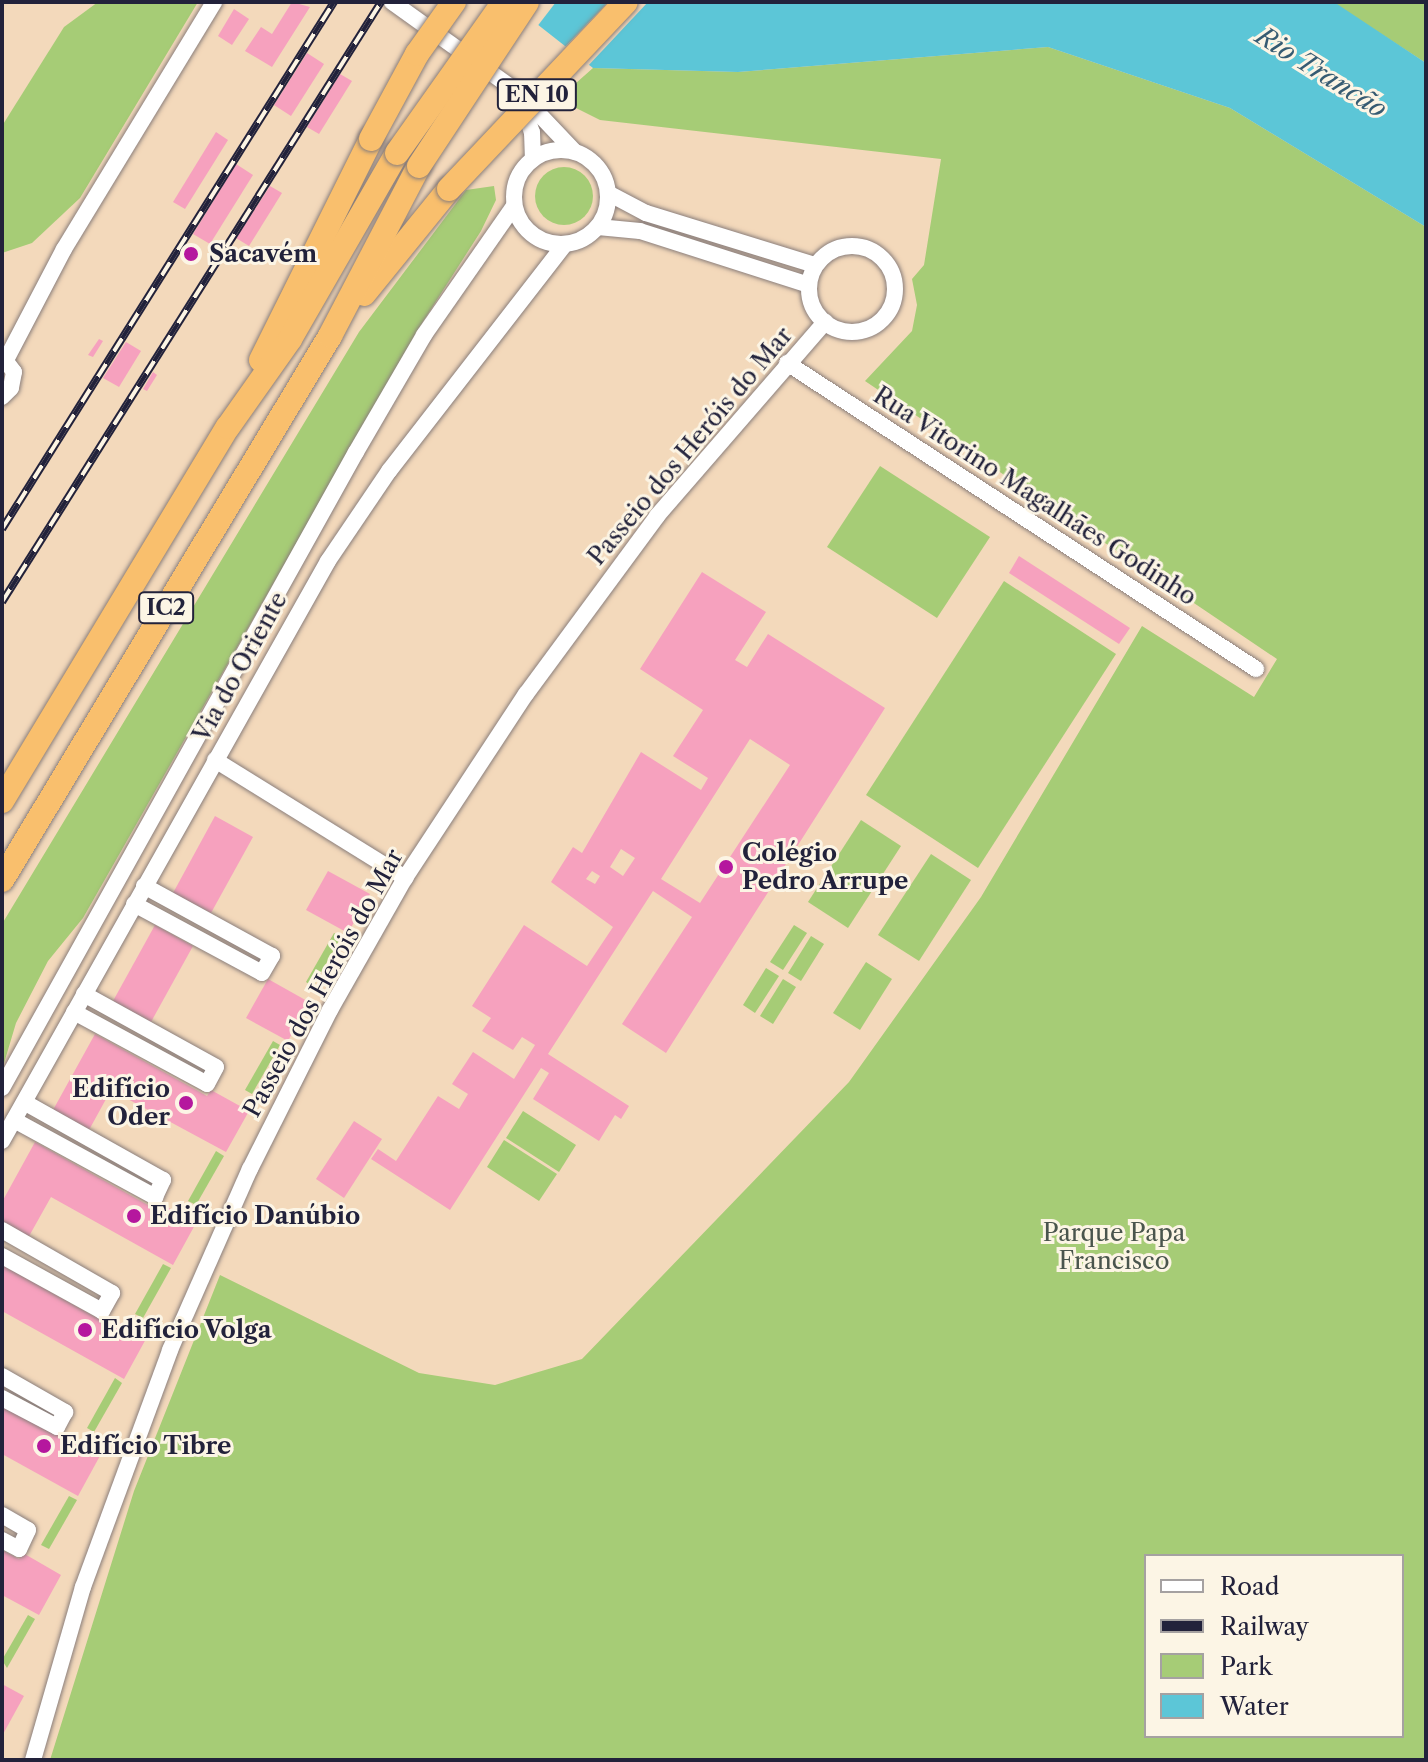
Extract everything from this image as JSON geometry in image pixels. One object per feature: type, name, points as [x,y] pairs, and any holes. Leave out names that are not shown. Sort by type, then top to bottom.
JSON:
[{"type":"highway","points":[[228,427],[371,139],[417,54],[454,2]]},
{"type":"highway","name":"IC2","points":[[2,801],[228,427],[290,339],[397,153],[504,2]]},
{"type":"highway","name":"IC2","points":[[2,880],[330,336],[419,166],[527,2]]},
{"type":"highway","name":"EN 10","points":[[330,336],[449,189],[626,2]]},
{"type":"street","points":[[2,397],[14,381],[4,357],[64,249],[214,2]]},
{"type":"street","points":[[402,5],[519,93],[575,152],[595,164],[608,193],[646,213],[815,265]]},
{"type":"street","points":[[519,93],[532,132],[533,159]]},
{"type":"street","points":[[575,152],[560,150],[533,159],[520,172],[514,206],[532,235],[564,245],[583,240],[598,227],[608,193]]},
{"type":"street","name":"Via do Oriente","points":[[2,1088],[424,335],[514,206]]},
{"type":"street","points":[[598,227],[640,231],[809,285]]},
{"type":"street","name":"Via do Oriente","points":[[2,1141],[328,561],[389,471],[564,245]]},
{"type":"street","points":[[844,246],[861,246],[878,253],[896,282],[894,301],[873,327],[857,332],[825,322],[812,306],[809,285],[815,265],[844,246]]},
{"type":"street","name":"Passeio dos Heróis do Mar","points":[[33,1760],[83,1587],[170,1350],[302,1064],[405,878],[535,681],[657,516],[825,322]]},
{"type":"street","name":"Rua Vitorino Magalhães Godinho","points":[[787,363],[1256,669]]},
{"type":"street","points":[[215,706],[215,760]]},
{"type":"street","points":[[166,794],[215,760]]},
{"type":"street","points":[[215,760],[405,878]]},
{"type":"street","points":[[134,904],[262,973],[272,956],[144,886]]},
{"type":"street","points":[[74,1012],[207,1084],[216,1067],[84,994]]},
{"type":"street","points":[[14,1120],[155,1197],[163,1180],[24,1102]]},
{"type":"street","points":[[2,1230],[112,1293],[102,1311],[2,1256]]},
{"type":"street","points":[[2,1376],[65,1412],[57,1427],[2,1398]]},
{"type":"street","points":[[2,1515],[28,1530],[19,1549],[2,1540]]},
{"type":"green space","points":[[98,2],[198,2],[80,198],[32,243],[2,253],[2,126],[64,27]]},
{"type":"green space","points":[[1334,2],[1426,2],[1426,63],[1338,6]]},
{"type":"green space","name":"Parque Papa Francisco","points":[[1048,47],[1230,108],[1426,227],[1426,1760],[50,1760],[134,1491],[220,1275],[419,1373],[495,1385],[582,1359],[849,1082],[981,897],[1142,626],[1254,697],[1277,659],[865,381],[912,331],[917,305],[912,279],[924,265],[941,159],[600,120],[558,99],[593,68],[738,72]]},
{"type":"green space","points":[[564,167],[585,175],[593,196],[585,217],[564,225],[543,217],[535,196],[543,175]]},
{"type":"green space","points":[[494,186],[496,200],[481,231],[417,331],[83,918],[48,961],[16,1023],[2,1070],[2,924],[359,332],[466,190]]},
{"type":"green space","points":[[880,466],[990,537],[937,618],[827,547]]},
{"type":"green space","points":[[1004,581],[1116,654],[978,868],[866,795]]},
{"type":"green space","points":[[861,820],[901,846],[848,928],[808,902]]},
{"type":"green space","points":[[931,854],[971,880],[919,961],[878,935]]},
{"type":"green space","points":[[794,925],[807,933],[783,970],[770,962]]},
{"type":"green space","points":[[334,933],[341,937],[313,987],[306,982]]},
{"type":"green space","points":[[811,936],[824,944],[801,981],[788,973]]},
{"type":"green space","points":[[866,962],[892,979],[860,1030],[833,1013]]},
{"type":"green space","points":[[766,968],[779,976],[755,1013],[743,1005]]},
{"type":"green space","points":[[783,979],[796,987],[773,1024],[760,1016]]},
{"type":"green space","points":[[273,1041],[280,1045],[252,1094],[245,1090]]},
{"type":"green space","points":[[523,1111],[576,1145],[559,1172],[506,1138]]},
{"type":"green space","points":[[504,1140],[557,1174],[539,1201],[487,1167]]},
{"type":"green space","points":[[216,1151],[224,1156],[196,1205],[188,1201]]},
{"type":"green space","points":[[163,1264],[171,1268],[143,1318],[135,1314]]},
{"type":"green space","points":[[115,1378],[122,1383],[94,1432],[87,1428]]},
{"type":"green space","points":[[69,1496],[77,1500],[49,1549],[41,1545]]},
{"type":"green space","points":[[28,1615],[35,1619],[7,1668],[2,1660]]},
{"type":"water","name":"Rio Trancão","points":[[509,2],[1334,2],[1426,63],[1426,227],[1230,108],[1048,47],[738,72],[593,68]]},
{"type":"pier","points":[[505,2],[556,2],[536,28]]},
{"type":"pier","points":[[608,2],[648,2],[586,68],[563,49]]},
{"type":"building","points":[[292,2],[310,7],[272,67],[245,51],[261,27],[272,34]]},
{"type":"building","points":[[234,9],[249,19],[232,45],[218,36]]},
{"type":"building","points":[[307,53],[324,64],[291,116],[274,105]]},
{"type":"building","points":[[340,74],[352,81],[319,134],[307,127]]},
{"type":"building","points":[[216,132],[228,140],[185,209],[173,202]]},
{"type":"building","points":[[236,164],[253,175],[210,244],[193,234]]},
{"type":"building","points":[[270,186],[282,193],[249,246],[236,238]]},
{"type":"building","points":[[99,339],[103,341],[93,357],[88,355]]},
{"type":"building","points":[[126,342],[141,351],[119,387],[103,378]]},
{"type":"building","points":[[153,372],[157,375],[147,391],[143,389]]},
{"type":"building","points":[[1019,556],[1130,628],[1119,644],[1009,573]]},
{"type":"building","points":[[702,572],[766,612],[735,660],[747,667],[768,634],[885,708],[666,1053],[622,1024],[692,917],[653,891],[548,1054],[629,1106],[621,1119],[615,1115],[599,1141],[533,1099],[549,1073],[541,1068],[450,1210],[371,1159],[378,1149],[396,1161],[438,1096],[459,1109],[468,1094],[452,1084],[473,1052],[514,1079],[535,1045],[522,1037],[513,1050],[482,1031],[491,1018],[472,1006],[524,925],[587,966],[613,927],[551,882],[573,847],[582,853],[641,752],[701,790],[708,778],[673,756],[703,710],[640,669]],"holes":[[[750,739],[790,765],[700,903],[661,879]],[[621,849],[635,858],[623,876],[610,867]],[[592,871],[600,876],[595,884],[586,879]]]},
{"type":"building","points":[[215,816],[253,837],[211,913],[173,893]]},
{"type":"building","points":[[328,871],[370,894],[348,933],[306,910]]},
{"type":"building","points":[[155,925],[193,946],[151,1022],[113,1001]]},
{"type":"building","points":[[268,979],[309,1002],[288,1041],[246,1018]]},
{"type":"building","name":"Edifício Oder","points":[[95,1034],[207,1096],[211,1090],[249,1111],[226,1152],[111,1090],[89,1130],[53,1110]]},
{"type":"building","points":[[354,1121],[382,1139],[344,1198],[316,1179]]},
{"type":"building","name":"Edifício Danúbio","points":[[35,1142],[155,1209],[158,1202],[196,1223],[173,1265],[51,1197],[28,1238],[2,1224],[2,1202]]},
{"type":"building","name":"Edifício Volga","points":[[2,1265],[106,1323],[109,1317],[147,1337],[124,1379],[2,1311]]},
{"type":"building","name":"Edifício Tibre","points":[[2,1406],[101,1454],[78,1496],[2,1454]]},
{"type":"building","points":[[2,1550],[19,1559],[23,1553],[61,1575],[39,1615],[2,1595]]},
{"type":"building","points":[[2,1684],[24,1696],[2,1736]]},
{"type":"railway","points":[[2,529],[334,2]]},
{"type":"railway","points":[[2,602],[381,2]]},
{"type":"place","name":"Sacavém","points":[[191,254]]},
{"type":"place","name":"Colégio Pedro Arrupe","points":[[726,867]]},
{"type":"place","name":"Edifício Oder","points":[[186,1103]]},
{"type":"place","name":"Edifício Danúbio","points":[[134,1216]]},
{"type":"place","name":"Edifício Volga","points":[[85,1330]]},
{"type":"place","name":"Edifício Tibre","points":[[44,1446]]}]
